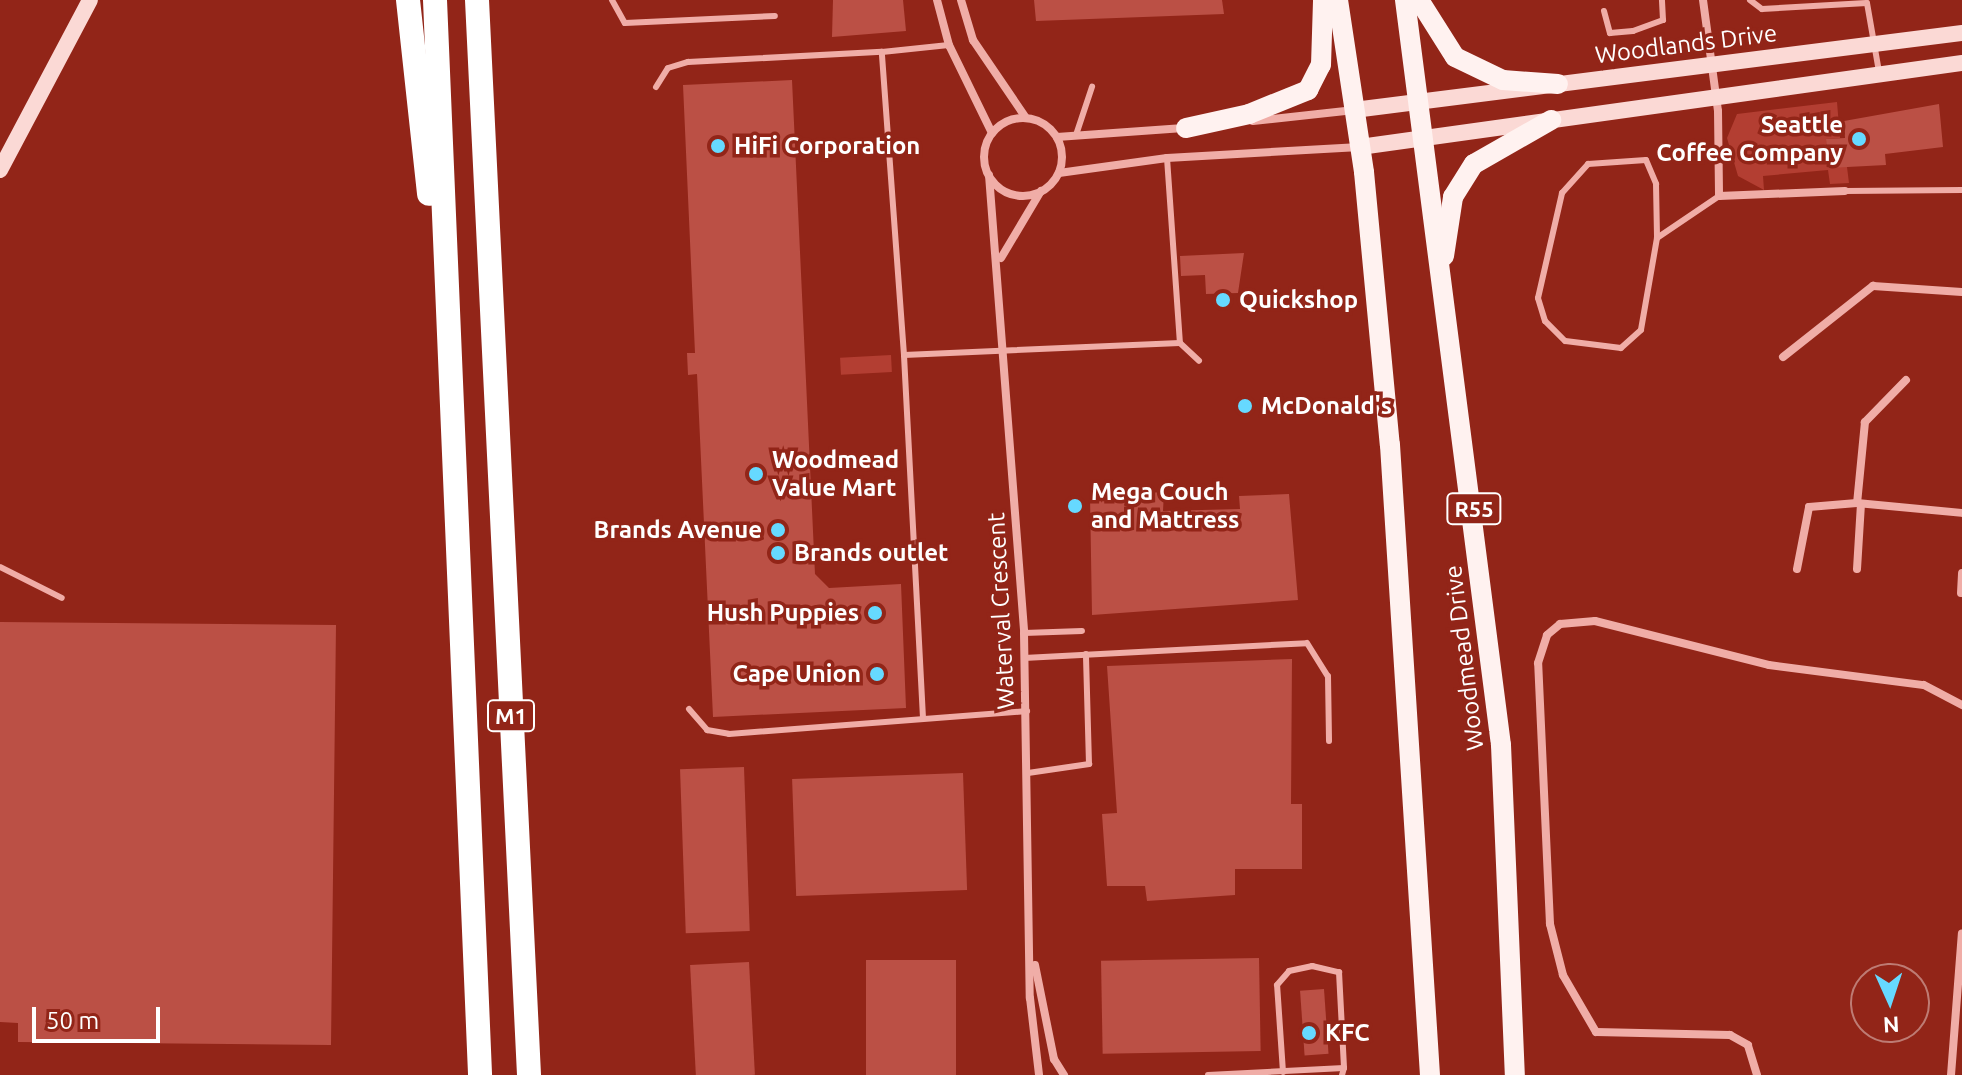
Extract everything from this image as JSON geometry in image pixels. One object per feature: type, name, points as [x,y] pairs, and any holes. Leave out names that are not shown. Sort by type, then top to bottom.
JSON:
[{"type":"highway","points":[[408,0],[451,359]]},
{"type":"highway","name":"M1","points":[[435,0],[480,1075]]},
{"type":"highway","name":"M1","points":[[477,0],[529,1075]]},
{"type":"main road","points":[[0,170],[90,0]]},
{"type":"main road","points":[[1186,128],[1249,114],[1308,90],[1321,65],[1323,0]]},
{"type":"main road","points":[[1338,0],[1360,147],[1413,758],[1430,1075]]},
{"type":"main road","name":"Woodmead Drive","points":[[1405,0],[1501,745],[1515,1075]]},
{"type":"main road","points":[[1419,0],[1455,57],[1503,80],[1558,84]]},
{"type":"main road","name":"Woodlands Drive","points":[[1354,110],[1962,33]]},
{"type":"main road","points":[[1360,147],[1962,63]]},
{"type":"main road","points":[[1440,277],[1453,197],[1474,164],[1551,120]]},
{"type":"main road","points":[[1515,1048],[1529,1075]]},
{"type":"street","points":[[937,0],[949,45],[992,133],[984,158],[989,175],[1016,195],[1041,191]]},
{"type":"street","points":[[961,0],[973,40],[1026,118],[1057,137],[1186,128],[1354,110]]},
{"type":"street","points":[[1703,0],[1716,95],[1719,196],[1845,191]]},
{"type":"street","points":[[992,133],[1026,118]]},
{"type":"street","points":[[1057,137],[1059,173]]},
{"type":"street","points":[[1001,259],[1041,191],[1059,173],[1167,158],[1360,147]]},
{"type":"street","name":"Waterval Crescent","points":[[989,175],[1001,259],[1024,633],[1034,961],[1030,998],[1039,1075]]},
{"type":"street","points":[[1783,357],[1873,286],[1962,292]]},
{"type":"street","points":[[1857,569],[1865,422],[1906,380]]},
{"type":"street","points":[[1797,569],[1807,510],[1859,504],[1962,513]]},
{"type":"street","points":[[1961,593],[1962,573]]},
{"type":"street","points":[[1757,1075],[1748,1045],[1730,1035],[1602,1035],[1563,975],[1550,924],[1538,663],[1547,635],[1560,624],[1595,621],[1769,665],[1924,685],[1962,705]]},
{"type":"street","points":[[1951,1075],[1962,933]]},
{"type":"street","name":"Waterval Crescent","points":[[1034,961],[1054,1059],[1064,1075]]},
{"type":"lane","points":[[612,0],[625,23],[775,16]]},
{"type":"lane","points":[[1604,11],[1610,33],[1633,31],[1663,20],[1662,0]]},
{"type":"lane","points":[[1750,0],[1762,9],[1863,2],[1874,14],[1879,75]]},
{"type":"lane","points":[[656,87],[668,68],[688,62],[882,52],[949,45]]},
{"type":"lane","points":[[882,52],[904,355],[923,718]]},
{"type":"lane","points":[[1076,135],[1092,87]]},
{"type":"lane","points":[[1167,158],[1180,343],[1199,361]]},
{"type":"lane","points":[[1657,238],[1656,184],[1646,160],[1581,168],[1562,193],[1538,298],[1552,330],[1572,343],[1630,345],[1641,330],[1657,238],[1719,196]]},
{"type":"lane","points":[[1845,191],[1962,190]]},
{"type":"lane","points":[[904,355],[1005,348],[1180,343]]},
{"type":"lane","points":[[0,567],[62,598]]},
{"type":"lane","points":[[1024,633],[1082,631]]},
{"type":"lane","points":[[1024,658],[1307,643],[1328,676],[1329,741]]},
{"type":"lane","points":[[1028,773],[1089,764],[1086,654]]},
{"type":"lane","points":[[689,709],[707,730],[729,734],[1027,711]]},
{"type":"lane","points":[[1208,1075],[1343,1072],[1339,972],[1312,966],[1289,971],[1277,985],[1283,1072]]},
{"type":"shaded area","points":[[1837,102],[1840,138],[1826,139],[1828,167],[1847,167],[1849,183],[1830,184],[1828,170],[1763,176],[1764,190],[1738,176],[1727,138],[1737,114]]},
{"type":"shaded area","points":[[891,355],[892,372],[841,375],[840,358]]},
{"type":"building","points":[[833,0],[903,0],[906,31],[832,37]]},
{"type":"building","points":[[1034,0],[1222,0],[1224,14],[1036,21]]},
{"type":"building","name":"Woodmead Value Mart","points":[[792,80],[815,574],[829,588],[901,584],[906,708],[713,717],[697,374],[688,375],[687,353],[695,353],[683,85]]},
{"type":"building","points":[[1939,104],[1943,147],[1885,154],[1886,165],[1828,168],[1826,139],[1845,138],[1844,121]]},
{"type":"building","points":[[1244,253],[1238,293],[1206,294],[1205,275],[1181,276],[1180,256]]},
{"type":"building","points":[[1164,492],[1163,511],[1240,509],[1239,496],[1289,494],[1298,600],[1092,615],[1090,496]]},
{"type":"building","points":[[0,622],[336,625],[331,1045],[18,1042],[18,1023],[0,1022]]},
{"type":"building","points":[[1292,659],[1291,804],[1302,804],[1302,869],[1235,869],[1235,895],[1147,901],[1145,886],[1107,886],[1102,814],[1117,813],[1107,666]]},
{"type":"building","points":[[744,767],[750,931],[686,933],[680,769]]},
{"type":"building","points":[[963,773],[967,890],[796,896],[792,779]]},
{"type":"building","points":[[1259,958],[1261,1051],[1103,1054],[1101,961]]},
{"type":"building","points":[[866,960],[956,960],[956,1075],[866,1075]]},
{"type":"building","points":[[749,962],[755,1075],[696,1075],[690,965]]},
{"type":"building","points":[[1324,989],[1329,1054],[1305,1056],[1300,991]]},
{"type":"place","name":"Seattle Coffee Company","points":[[1859,139]]},
{"type":"place","name":"HiFi Corporation","points":[[718,146]]},
{"type":"place","name":"Quickshop","points":[[1223,300]]},
{"type":"place","name":"McDonald's","points":[[1245,406]]},
{"type":"place","name":"Woodmead Value Mart","points":[[756,474]]},
{"type":"place","name":"Mega Couch and Mattress","points":[[1075,506]]},
{"type":"place","name":"Brands Avenue","points":[[778,530]]},
{"type":"place","name":"Brands outlet","points":[[778,553]]},
{"type":"place","name":"Hush Puppies","points":[[875,613]]},
{"type":"place","name":"Cape Union","points":[[877,674]]},
{"type":"place","name":"KFC","points":[[1309,1033]]}]
